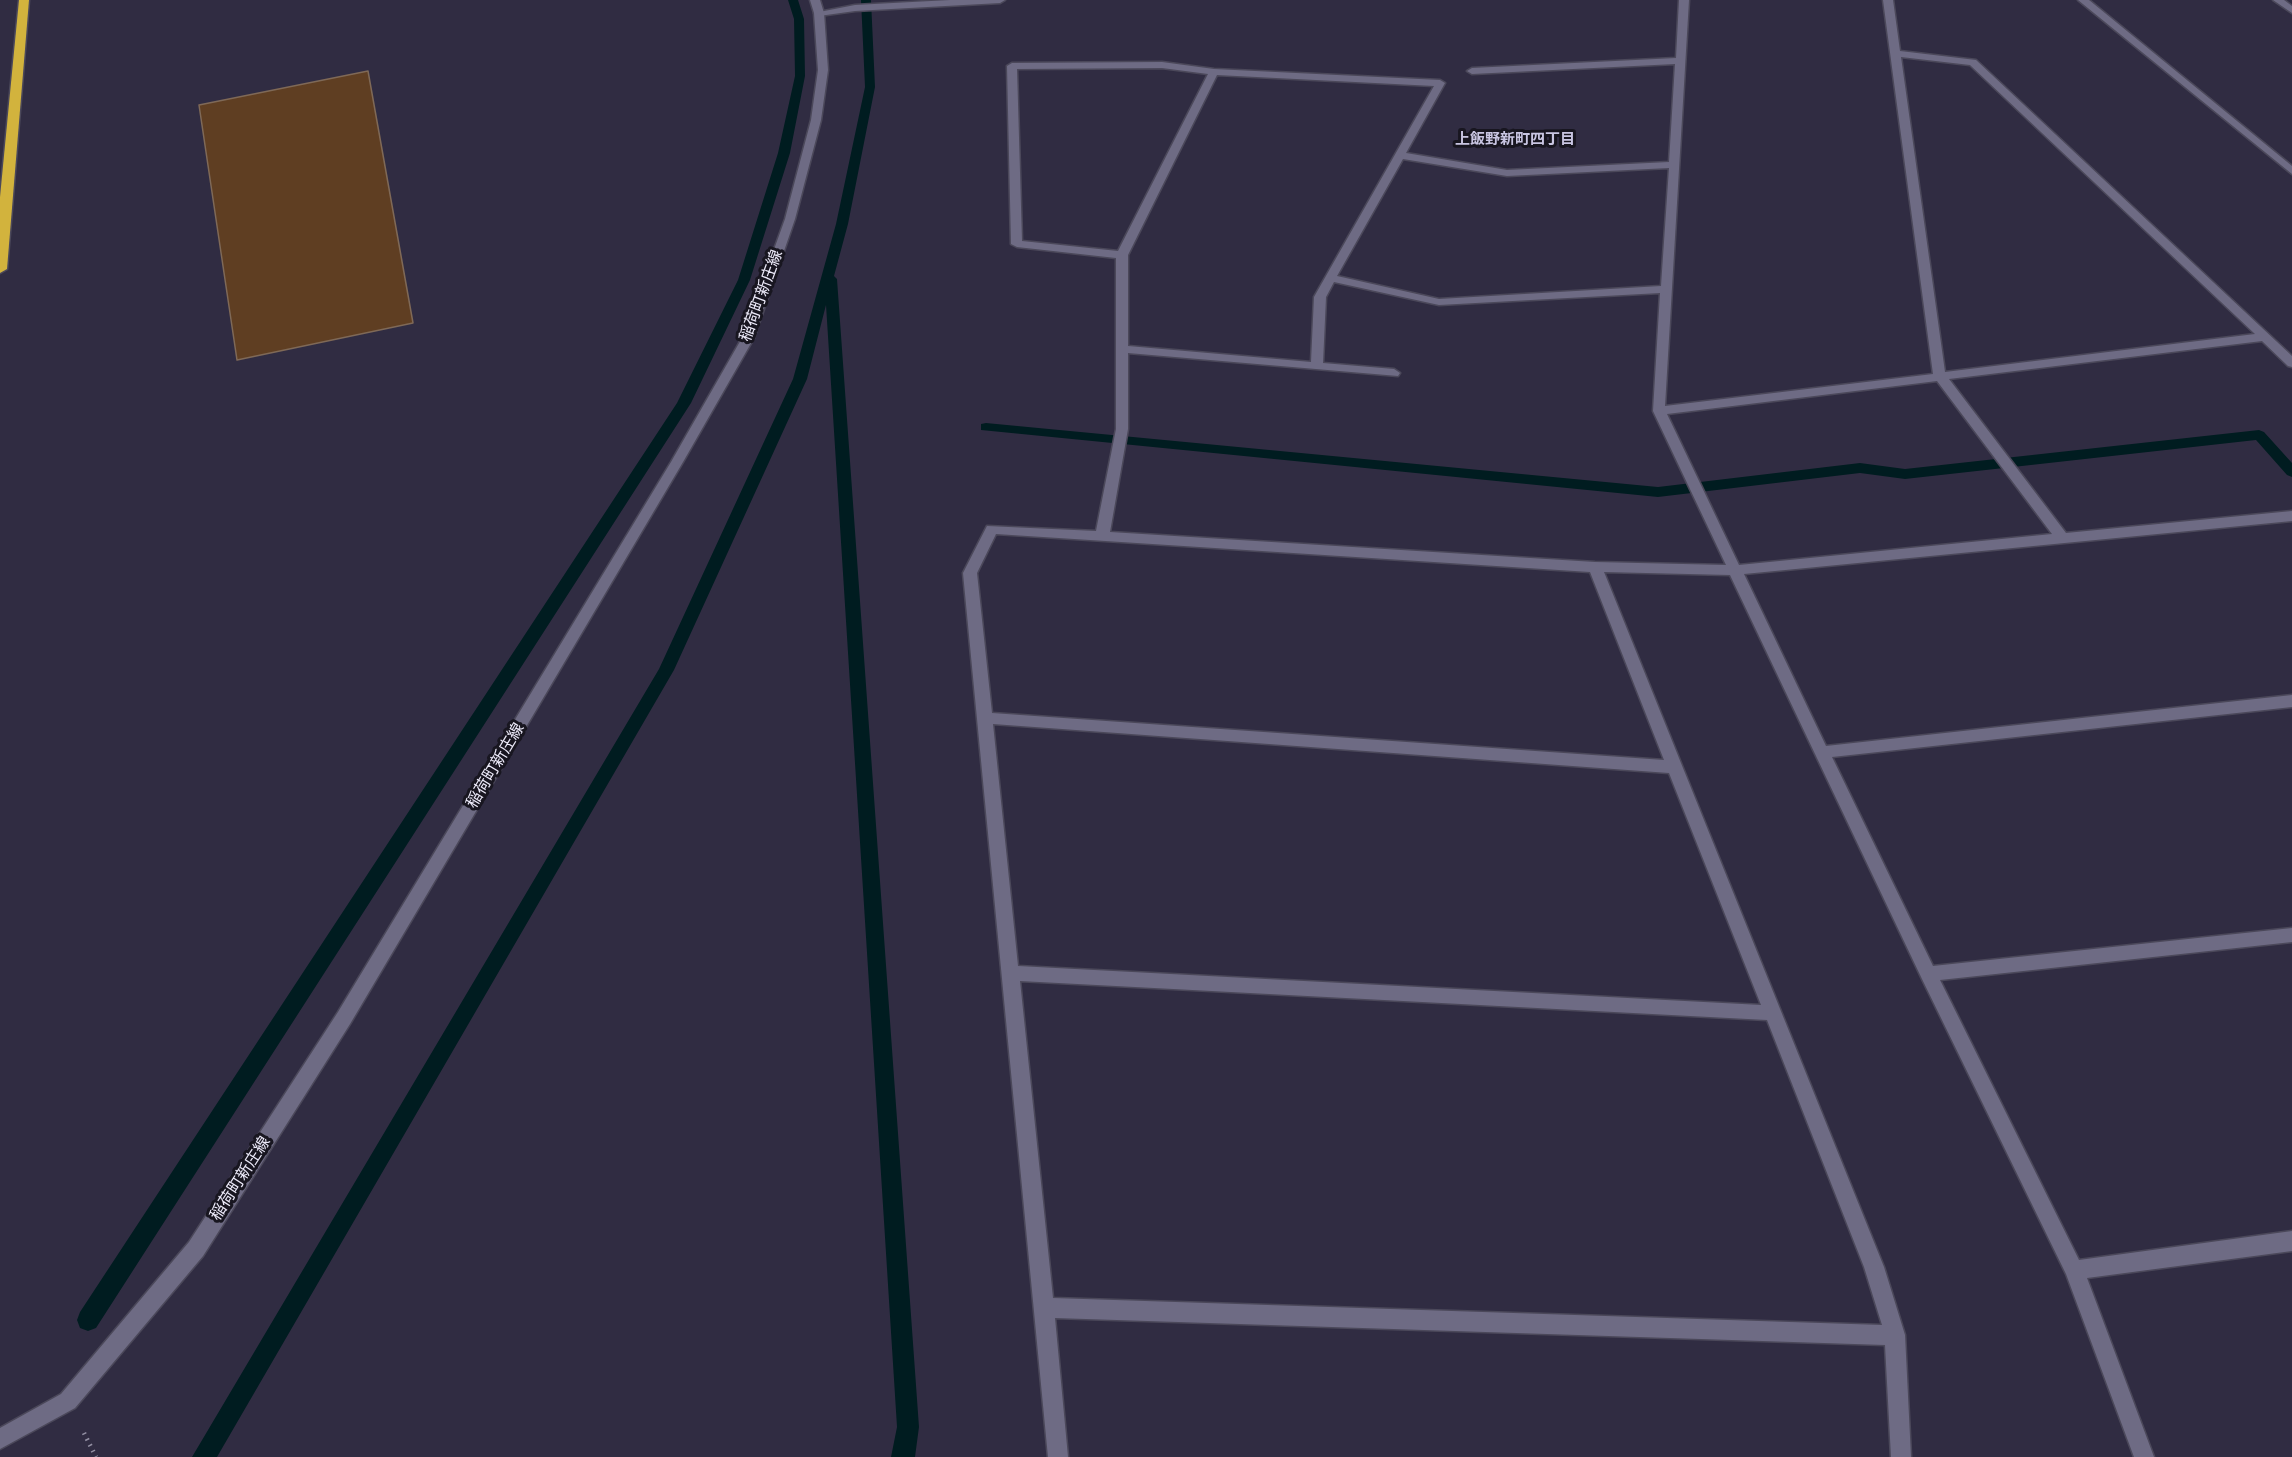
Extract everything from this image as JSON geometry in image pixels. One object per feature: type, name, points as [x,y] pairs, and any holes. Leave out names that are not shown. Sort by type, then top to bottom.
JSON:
[{"type":"highway","points":[[0,269],[24,0]]},
{"type":"street","points":[[817,6],[855,8],[1000,0]]},
{"type":"street","points":[[1684,0],[1659,411],[1928,974],[2074,1270],[2144,1457]]},
{"type":"street","points":[[1888,0],[1939,375],[2063,538]]},
{"type":"street","points":[[2083,0],[2292,171]]},
{"type":"street","points":[[2278,0],[2292,10]]},
{"type":"street","name":"稲荷町新庄線","points":[[0,1439],[69,1401],[196,1249],[351,1008],[677,462],[748,338],[790,219],[818,110],[823,70],[817,6]]},
{"type":"street","points":[[1897,54],[1973,63],[2292,363]]},
{"type":"street","points":[[1472,71],[1681,61]]},
{"type":"street","points":[[1122,255],[1017,244],[1012,66],[1161,65],[1214,72],[1440,83],[1320,297],[1317,366]]},
{"type":"street","points":[[1102,536],[1122,429],[1122,255],[1214,72]]},
{"type":"street","points":[[1400,154],[1507,174],[1674,165]]},
{"type":"street","points":[[1331,278],[1439,302],[1667,289]]},
{"type":"street","points":[[1659,411],[2264,337]]},
{"type":"street","points":[[1122,349],[1394,373]]},
{"type":"street","points":[[1058,1457],[970,573],[992,529],[1595,567],[1733,570],[2292,516]]},
{"type":"street","points":[[1595,567],[1874,1267],[1895,1335],[1901,1457]]},
{"type":"street","points":[[1822,752],[2292,701]]},
{"type":"street","points":[[985,718],[1674,766]]},
{"type":"street","points":[[1928,974],[2292,935]]},
{"type":"street","points":[[1010,974],[1772,1013]]},
{"type":"street","points":[[2074,1270],[2292,1241]]},
{"type":"street","points":[[1044,1308],[1895,1335]]},
{"type":"building","points":[[368,71],[413,323],[237,360],[199,105]]},
{"type":"waterway","points":[[88,1320],[684,403],[744,280],[784,153],[800,76],[799,19],[793,0]]},
{"type":"waterway","points":[[204,1457],[666,670],[800,379],[842,224],[870,87],[866,0]]},
{"type":"waterway","points":[[831,279],[908,1427],[903,1457]]},
{"type":"waterway","points":[[986,427],[1658,492],[1860,468],[1905,474],[2259,435],[2292,472]]},
{"type":"district","name":"上飯野新町四丁目","points":[[1515,140]]}]
